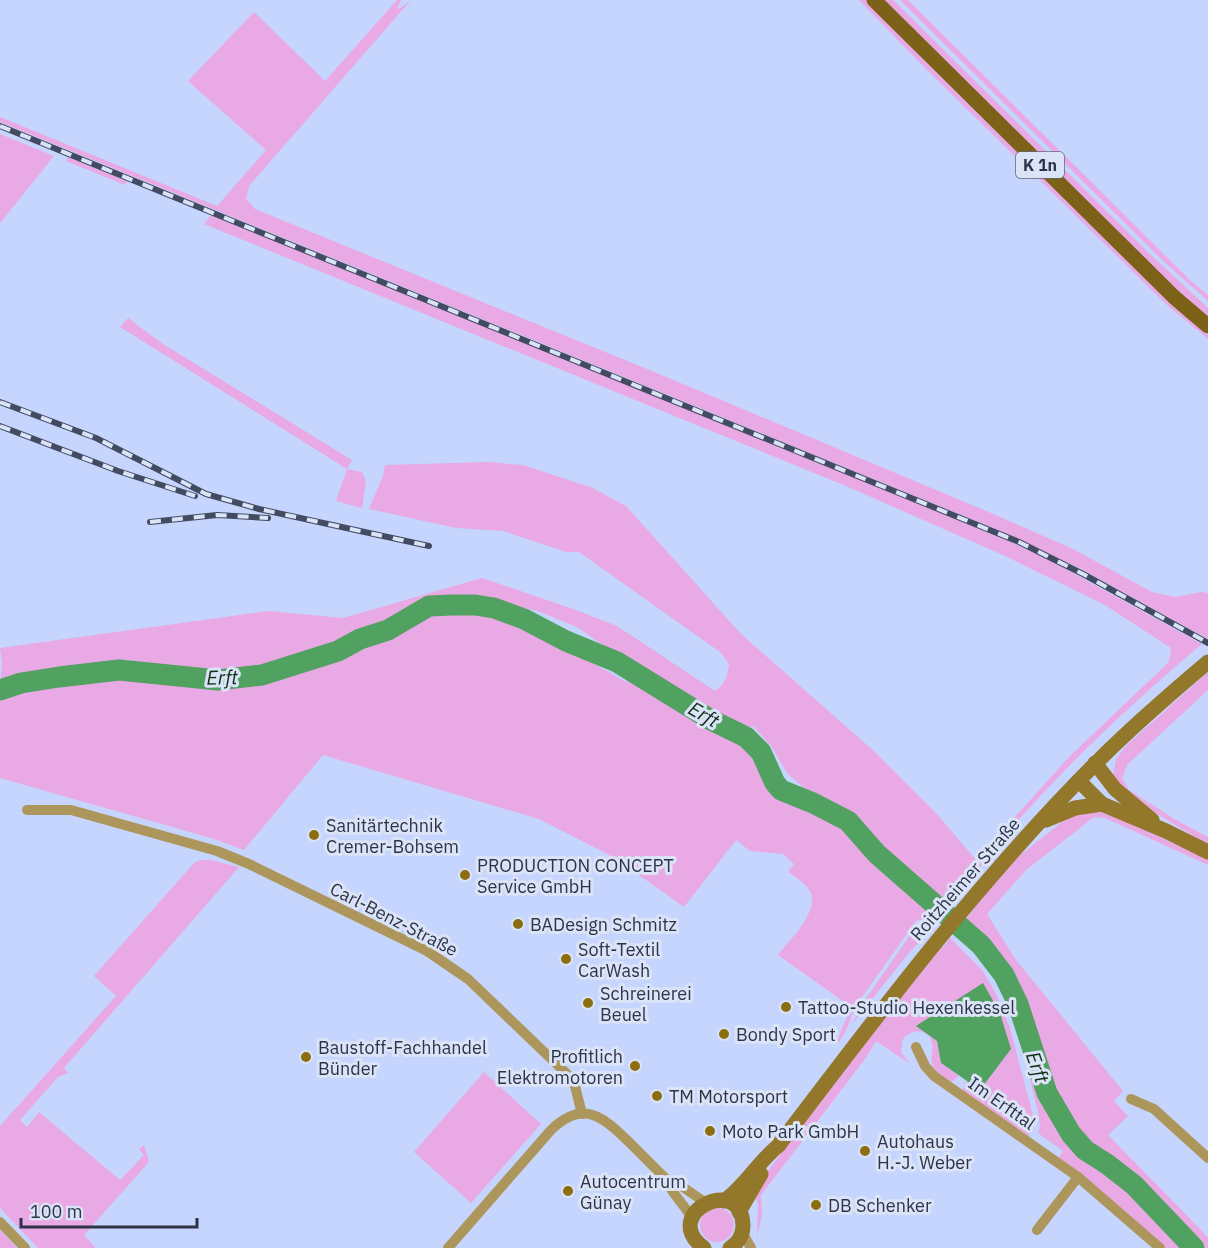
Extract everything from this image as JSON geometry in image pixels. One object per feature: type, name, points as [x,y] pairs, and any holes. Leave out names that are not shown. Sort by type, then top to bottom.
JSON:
[{"type":"main road","name":"K 1n","points":[[874,0],[1174,297],[1208,326]]},
{"type":"street","name":"Roitzheimer Straße","points":[[739,1212],[778,1146],[968,903],[1095,763],[1141,719],[1208,662]]},
{"type":"street","points":[[1095,763],[1115,789],[1166,831]]},
{"type":"street","points":[[1079,781],[1102,804],[1166,831],[1208,852]]},
{"type":"street","points":[[1040,822],[1075,808],[1102,804]]},
{"type":"street","name":"Carl-Benz-Straße","points":[[27,810],[71,810],[217,851],[249,864],[435,955],[476,986],[567,1074],[575,1086],[582,1114]]},
{"type":"street","name":"Im Erfttal","points":[[916,1047],[925,1066],[934,1076],[1078,1177],[1160,1248]]},
{"type":"street","points":[[1131,1099],[1154,1109],[1208,1158]]},
{"type":"street","points":[[448,1248],[551,1130],[571,1116],[582,1114],[595,1115],[606,1120],[666,1179],[670,1189],[684,1205],[692,1219]]},
{"type":"street","name":"Roitzheimer Straße","points":[[724,1201],[778,1146]]},
{"type":"street","points":[[1037,1230],[1078,1177]]},
{"type":"street","points":[[666,1179],[674,1181],[706,1203]]},
{"type":"street","points":[[697,1244],[692,1219],[698,1208],[714,1200],[724,1201],[733,1205],[739,1212],[742,1222],[742,1232],[738,1241],[730,1248]]},
{"type":"street","points":[[0,1222],[25,1248]]},
{"type":"street","points":[[742,1232],[751,1248]]},
{"type":"shaded area","points":[[397,0],[401,0],[399,9],[411,0],[249,186],[246,199],[255,209],[991,513],[1071,548],[1152,592],[1175,597],[1201,592],[1208,593],[1208,639],[1081,569],[991,527],[0,122],[0,117],[217,206],[266,150],[188,81],[254,12],[325,81]]},
{"type":"shaded area","points":[[859,0],[866,0],[1159,292],[1208,335],[1208,339],[1167,305],[925,68]]},
{"type":"shaded area","points":[[884,0],[893,0],[1149,253],[1208,308],[1208,317],[1179,292]]},
{"type":"shaded area","points":[[900,0],[908,0],[1191,281],[1208,295],[1208,301],[1162,260]]},
{"type":"shaded area","points":[[0,134],[54,156],[1,222],[0,222]]},
{"type":"shaded area","points":[[68,157],[127,181],[125,185],[66,161]]},
{"type":"shaded area","points":[[211,215],[998,536],[1051,561],[1202,644],[1125,712],[1030,807],[999,842],[948,910],[900,864],[875,846],[854,821],[823,805],[787,773],[772,747],[754,727],[723,723],[698,704],[616,655],[579,628],[538,611],[470,599],[429,601],[408,611],[398,621],[355,634],[324,653],[262,672],[226,677],[144,667],[128,660],[119,660],[104,665],[64,670],[0,684],[2,664],[0,648],[269,611],[343,618],[482,578],[617,626],[715,691],[722,685],[727,676],[729,664],[720,652],[579,552],[566,552],[503,531],[456,528],[369,509],[383,476],[385,465],[488,462],[523,465],[593,488],[626,506],[741,634],[875,752],[936,813],[976,860],[1069,757],[1169,662],[1171,648],[1105,605],[1005,556],[846,486],[204,224]]},
{"type":"shaded area","points":[[128,318],[163,344],[352,460],[347,469],[120,327]]},
{"type":"shaded area","points":[[347,469],[362,472],[366,481],[362,508],[336,501]]},
{"type":"shaded area","points":[[433,610],[485,611],[527,624],[560,647],[625,681],[643,686],[700,722],[748,744],[753,748],[767,773],[779,800],[788,804],[807,806],[847,828],[869,858],[881,865],[942,917],[938,921],[930,917],[916,921],[855,1007],[839,1042],[837,1041],[851,1007],[778,955],[804,922],[812,904],[807,887],[788,872],[794,864],[783,854],[750,851],[736,840],[684,907],[615,858],[539,819],[323,755],[244,850],[211,838],[0,778],[0,696],[64,684],[99,673],[178,680],[193,684],[231,684],[259,680],[339,657],[362,643],[407,625]]},
{"type":"shaded area","points":[[1208,672],[1208,690],[1127,765],[1122,778],[1129,790],[1208,837],[1208,845],[1128,796],[1113,776],[1116,759],[1128,744]]},
{"type":"shaded area","points":[[1103,811],[1208,859],[1208,865],[1105,818],[1094,817],[1026,870],[987,914],[1016,960],[1123,1091],[1114,1101],[1129,1115],[1108,1135],[1203,1232],[1208,1238],[1208,1248],[1203,1248],[1129,1173],[1102,1154],[1063,1113],[1050,1090],[1022,1006],[1010,978],[991,950],[963,923],[974,909],[972,907],[1014,860],[1072,815]]},
{"type":"shaded area","points":[[202,860],[239,867],[64,1068],[68,1073],[58,1077],[20,1120],[27,1127],[39,1112],[120,1180],[144,1155],[139,1149],[144,1145],[149,1162],[84,1235],[96,1248],[38,1248],[0,1208],[0,1126],[116,996],[94,976],[195,862]]},
{"type":"shaded area","points":[[922,922],[936,924],[909,953],[852,1024],[862,1004],[913,931]]},
{"type":"shaded area","points":[[958,929],[987,959],[1001,978],[1016,1010],[1043,1094],[1068,1140],[1086,1157],[1124,1185],[1186,1248],[1166,1248],[1058,1158],[1063,1151],[1038,1133],[1040,1127],[1038,1112],[1012,1015],[995,979],[984,963],[954,933]]},
{"type":"shaded area","points":[[950,938],[982,970],[995,992],[1010,1028],[1034,1119],[1034,1128],[1028,1137],[963,1091],[967,1081],[980,1090],[1011,1049],[917,1026],[937,1041],[941,1063],[959,1076],[951,1082],[938,1073],[933,1066],[932,1042],[926,1034],[913,1032],[902,1041],[901,1052],[910,1064],[876,1041],[865,1059],[761,1195],[762,1215],[757,1237],[758,1203],[753,1194],[764,1176],[940,946],[943,947]]},
{"type":"shaded area","points":[[983,983],[1000,1013],[1011,1049],[980,1090],[941,1063],[937,1041],[916,1026]]},
{"type":"shaded area","points":[[484,1072],[541,1124],[471,1203],[414,1152]]},
{"type":"shaded area","points":[[717,1208],[729,1213],[734,1225],[729,1237],[717,1242],[705,1237],[700,1225],[705,1213]]},
{"type":"shaded area","points":[[0,1230],[17,1248],[0,1248]]},
{"type":"waterway","name":"Erft","points":[[0,690],[21,683],[119,670],[218,680],[262,675],[338,651],[360,639],[388,630],[429,606],[475,605],[494,608],[524,619],[566,641],[617,662],[711,720],[746,737],[761,752],[775,783],[781,790],[848,821],[877,854],[981,945],[1004,975],[1018,1004],[1047,1093],[1071,1134],[1085,1150],[1134,1185],[1194,1248]]},
{"type":"railway","points":[[0,126],[1019,542],[1083,574],[1208,643]]},
{"type":"railway","points":[[0,402],[96,438],[206,494],[259,509],[429,546]]},
{"type":"railway","points":[[0,426],[118,471],[195,496]]},
{"type":"railway","points":[[150,522],[217,515],[268,518]]},
{"type":"place","name":"Sanitärtechnik Cremer-Bohsem","points":[[314,835]]},
{"type":"place","name":"PRODUCTION CONCEPT Service GmbH","points":[[465,875]]},
{"type":"place","name":"BADesign Schmitz","points":[[518,924]]},
{"type":"place","name":"Soft-Textil CarWash","points":[[566,959]]},
{"type":"place","name":"Schreinerei Beuel","points":[[588,1003]]},
{"type":"place","name":"Tattoo-Studio Hexenkessel","points":[[786,1007]]},
{"type":"place","name":"Bondy Sport","points":[[724,1034]]},
{"type":"place","name":"Baustoff-Fachhandel Bünder","points":[[306,1057]]},
{"type":"place","name":"Profitlich Elektromotoren","points":[[635,1066]]},
{"type":"place","name":"TM Motorsport","points":[[657,1096]]},
{"type":"place","name":"Moto Park GmbH","points":[[710,1131]]},
{"type":"place","name":"Autohaus H.-J. Weber","points":[[865,1151]]},
{"type":"place","name":"Autocentrum Günay","points":[[568,1191]]},
{"type":"place","name":"DB Schenker","points":[[816,1205]]}]
